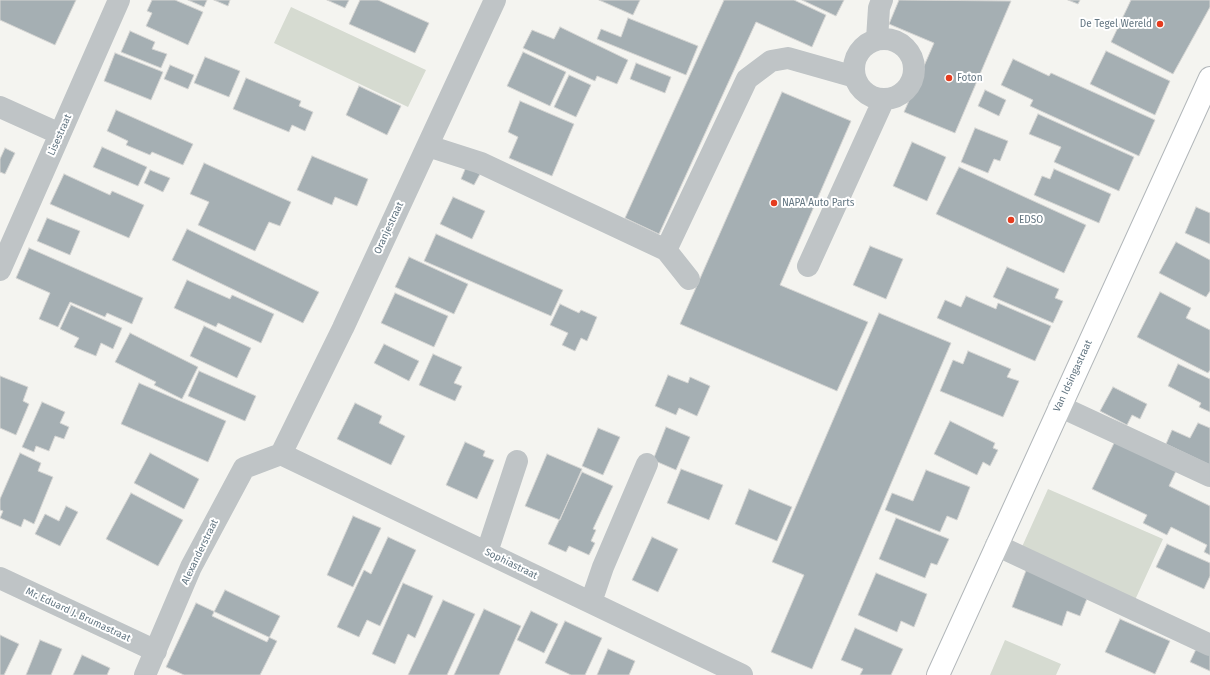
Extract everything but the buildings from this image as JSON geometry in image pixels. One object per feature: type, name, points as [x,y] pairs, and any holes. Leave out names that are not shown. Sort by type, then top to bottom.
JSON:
[{"type":"main road","name":"Van Idsingastraat","points":[[938,675],[1059,406],[1210,78]]},
{"type":"street","name":"Lisestraat","points":[[0,270],[119,0]]},
{"type":"street","name":"Oranjestraat","points":[[281,454],[343,328],[495,0]]},
{"type":"street","points":[[877,39],[879,8],[882,0]]},
{"type":"street","points":[[887,38],[897,41],[906,47],[912,55],[915,65],[910,85],[903,93],[894,98],[874,98],[859,86],[855,77],[855,58],[860,49],[877,39],[887,38]]},
{"type":"street","points":[[666,250],[747,79],[771,61],[788,58],[855,77]]},
{"type":"street","points":[[808,266],[884,99]]},
{"type":"street","points":[[0,107],[60,134]]},
{"type":"street","points":[[428,146],[481,163],[666,250],[689,279]]},
{"type":"street","points":[[1059,406],[1210,476]]},
{"type":"street","name":"Sophiastraat","points":[[281,454],[742,675]]},
{"type":"street","name":"Alexanderstraat","points":[[145,675],[191,567],[244,468],[281,454]]},
{"type":"street","points":[[487,552],[517,461]]},
{"type":"street","points":[[591,602],[603,567],[647,464]]},
{"type":"street","points":[[996,545],[1210,645]]},
{"type":"street","name":"Mr. Eduard J. Brumastraat","points":[[0,578],[156,651]]},
{"type":"shaded area","points":[[291,7],[426,70],[408,107],[274,43]]},
{"type":"shaded area","points":[[1048,489],[1163,539],[1135,600],[1021,549]]},
{"type":"shaded area","points":[[1005,640],[1061,664],[1056,675],[990,675]]},
{"type":"place","name":"De Tegel Wereld","points":[[1160,24]]},
{"type":"place","name":"Foton","points":[[949,78]]},
{"type":"place","name":"NAPA Auto Parts","points":[[774,203]]},
{"type":"place","name":"EDSO","points":[[1011,220]]}]
